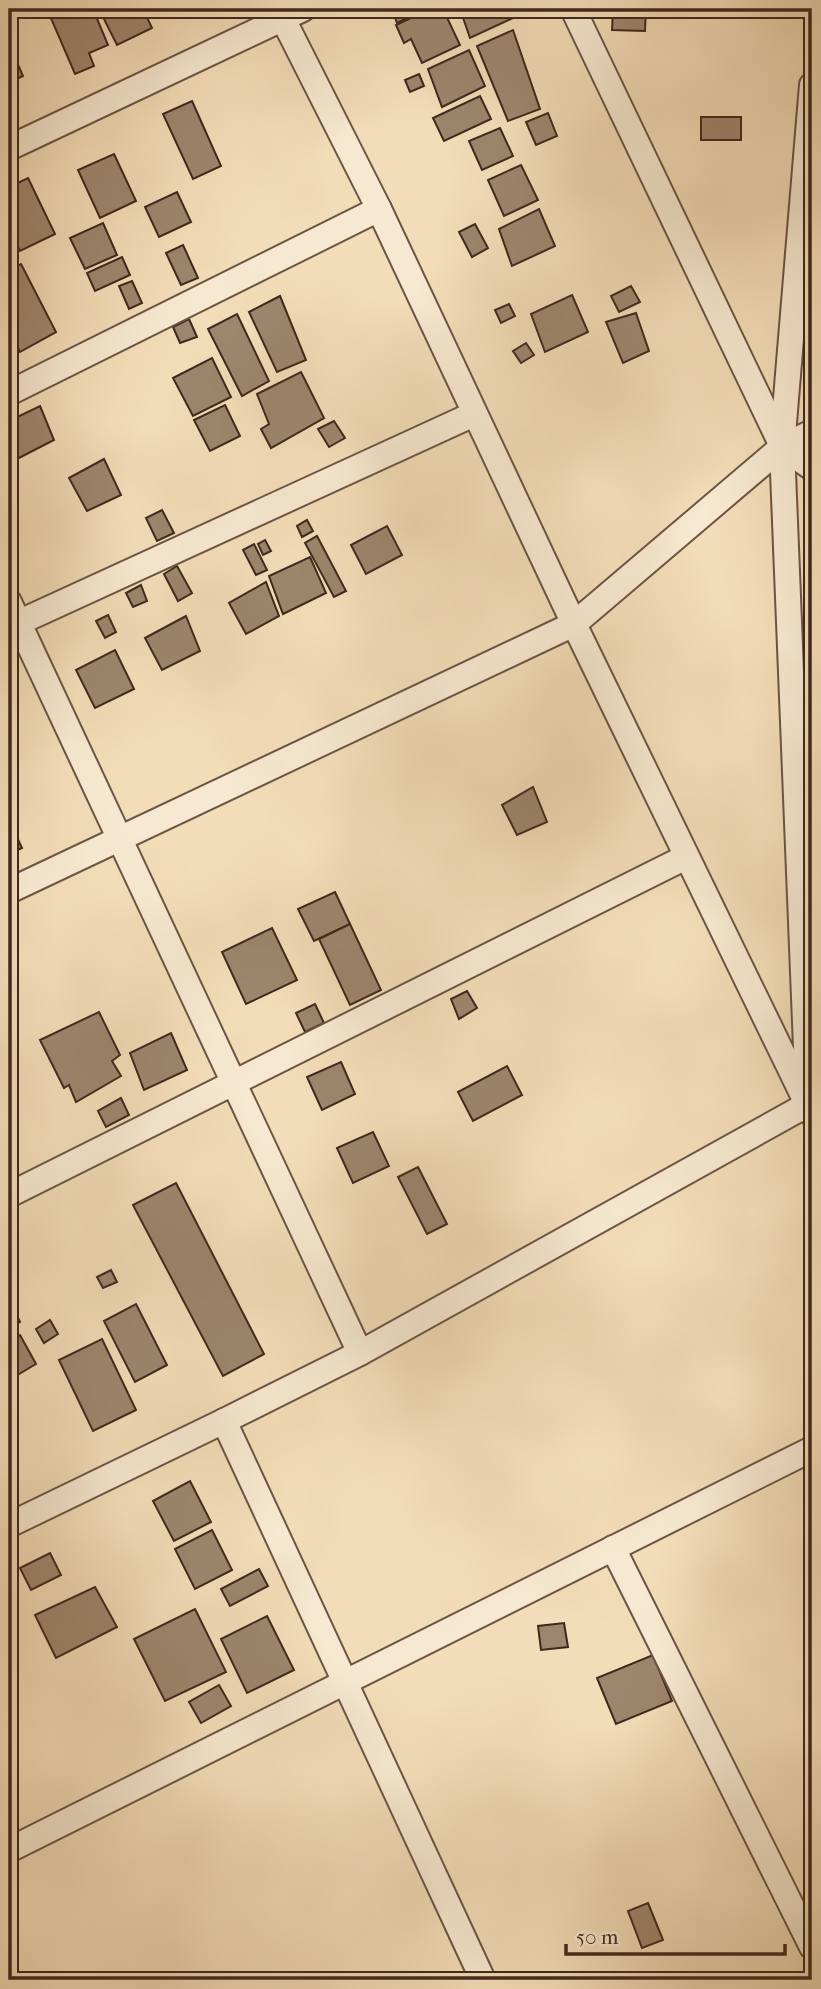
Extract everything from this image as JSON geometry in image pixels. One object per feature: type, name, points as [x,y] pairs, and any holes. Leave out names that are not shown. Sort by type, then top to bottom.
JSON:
[{"type":"street","points":[[573,9],[782,447],[812,468]]},
{"type":"street","points":[[9,148],[288,12],[574,624],[811,1107]]},
{"type":"street","points":[[811,1107],[782,447],[812,85]]},
{"type":"street","points":[[9,393],[379,209]]},
{"type":"street","points":[[360,1353],[12,617],[474,414]]},
{"type":"street","points":[[9,891],[574,624],[782,447],[812,432]]},
{"type":"street","points":[[9,1195],[686,857]]},
{"type":"street","points":[[9,1525],[224,1422],[360,1353],[811,1107]]},
{"type":"street","points":[[224,1422],[483,1980]]},
{"type":"street","points":[[9,1850],[812,1449]]},
{"type":"street","points":[[613,1548],[812,1947]]},
{"type":"building","points":[[9,9],[29,9],[9,19]]},
{"type":"building","points":[[47,9],[93,9],[108,45],[89,53],[94,66],[75,74]]},
{"type":"building","points":[[99,9],[143,9],[152,28],[117,45]]},
{"type":"building","points":[[392,9],[426,9],[397,23]]},
{"type":"building","points":[[430,9],[443,9],[460,45],[422,63],[411,39],[404,43],[396,25]]},
{"type":"building","points":[[460,9],[509,9],[513,18],[470,38]]},
{"type":"building","points":[[613,9],[646,9],[645,31],[612,30]]},
{"type":"building","points":[[513,30],[540,109],[508,121],[477,46]]},
{"type":"building","points":[[9,44],[23,76],[9,83]]},
{"type":"building","points":[[469,50],[485,86],[442,107],[428,69]]},
{"type":"building","points":[[419,74],[424,86],[410,92],[405,80]]},
{"type":"building","points":[[480,96],[491,119],[444,141],[433,118]]},
{"type":"building","points":[[192,101],[221,166],[193,179],[163,114]]},
{"type":"building","points":[[548,113],[557,136],[536,145],[526,122]]},
{"type":"building","points":[[701,117],[741,117],[741,140],[701,140]]},
{"type":"building","points":[[500,128],[513,156],[482,170],[469,141]]},
{"type":"building","points":[[114,154],[136,201],[100,218],[78,170]]},
{"type":"building","points":[[521,165],[538,200],[504,216],[488,180]]},
{"type":"building","points":[[28,178],[55,234],[20,251],[9,228],[9,198],[13,196],[9,187]]},
{"type":"building","points":[[177,192],[191,222],[159,237],[145,207]]},
{"type":"building","points":[[539,209],[555,246],[512,266],[499,229]]},
{"type":"building","points":[[103,223],[117,255],[85,269],[70,238]]},
{"type":"building","points":[[475,224],[488,248],[472,257],[459,232]]},
{"type":"building","points":[[183,245],[198,278],[181,285],[166,253]]},
{"type":"building","points":[[122,257],[130,275],[95,291],[87,273]]},
{"type":"building","points":[[21,264],[56,332],[20,352],[9,332],[9,270]]},
{"type":"building","points":[[132,281],[142,303],[129,309],[119,286]]},
{"type":"building","points":[[631,286],[640,302],[619,312],[611,296]]},
{"type":"building","points":[[572,295],[588,332],[545,352],[531,314]]},
{"type":"building","points":[[280,296],[306,360],[277,372],[249,312]]},
{"type":"building","points":[[509,304],[515,316],[501,323],[495,310]]},
{"type":"building","points":[[636,313],[649,351],[623,363],[606,322]]},
{"type":"building","points":[[237,314],[269,381],[242,396],[208,329]]},
{"type":"building","points":[[189,319],[197,337],[180,343],[173,327]]},
{"type":"building","points":[[526,343],[534,355],[521,363],[513,351]]},
{"type":"building","points":[[212,358],[231,397],[193,416],[173,378]]},
{"type":"building","points":[[301,372],[324,418],[271,448],[261,429],[269,424],[257,394]]},
{"type":"building","points":[[225,405],[240,436],[210,451],[194,420]]},
{"type":"building","points":[[40,406],[54,440],[11,462],[9,421]]},
{"type":"building","points":[[334,421],[345,438],[329,447],[318,429]]},
{"type":"building","points":[[104,459],[121,495],[87,511],[69,478]]},
{"type":"building","points":[[162,510],[174,533],[157,541],[146,518]]},
{"type":"building","points":[[307,520],[313,531],[302,537],[297,526]]},
{"type":"building","points":[[387,526],[402,555],[366,574],[351,545]]},
{"type":"building","points":[[317,536],[346,591],[334,597],[305,543]]},
{"type":"building","points":[[265,540],[271,551],[263,555],[258,544]]},
{"type":"building","points":[[254,544],[267,570],[256,575],[243,550]]},
{"type":"building","points":[[310,557],[326,593],[283,614],[269,576]]},
{"type":"building","points":[[177,566],[192,593],[178,601],[164,574]]},
{"type":"building","points":[[266,582],[279,616],[246,634],[229,603]]},
{"type":"building","points":[[141,585],[147,601],[133,607],[126,593]]},
{"type":"building","points":[[108,615],[116,632],[105,638],[96,621]]},
{"type":"building","points":[[186,616],[200,651],[162,670],[145,638]]},
{"type":"building","points":[[115,650],[134,689],[95,708],[76,670]]},
{"type":"building","points":[[9,762],[16,776],[9,780]]},
{"type":"building","points":[[533,787],[547,822],[517,835],[502,805]]},
{"type":"building","points":[[15,833],[22,848],[9,854],[9,836]]},
{"type":"building","points":[[335,892],[350,924],[314,941],[298,909]]},
{"type":"building","points":[[350,924],[381,990],[350,1005],[319,939]]},
{"type":"building","points":[[272,928],[297,980],[246,1004],[222,952]]},
{"type":"building","points":[[467,991],[477,1008],[459,1019],[451,999]]},
{"type":"building","points":[[315,1004],[324,1023],[305,1032],[296,1013]]},
{"type":"building","points":[[99,1012],[120,1055],[112,1061],[121,1076],[76,1102],[69,1085],[64,1088],[40,1040]]},
{"type":"building","points":[[171,1033],[187,1070],[144,1090],[130,1053]]},
{"type":"building","points":[[341,1062],[355,1094],[322,1110],[307,1077]]},
{"type":"building","points":[[507,1066],[522,1095],[473,1121],[458,1092]]},
{"type":"building","points":[[121,1098],[129,1115],[106,1127],[98,1111]]},
{"type":"building","points":[[373,1132],[389,1166],[353,1183],[337,1148]]},
{"type":"building","points":[[418,1167],[447,1224],[427,1234],[398,1177]]},
{"type":"building","points":[[176,1183],[264,1354],[223,1376],[133,1205]]},
{"type":"building","points":[[111,1270],[117,1282],[103,1288],[97,1277]]},
{"type":"building","points":[[9,1298],[20,1322],[9,1327]]},
{"type":"building","points":[[136,1304],[167,1365],[135,1382],[104,1321]]},
{"type":"building","points":[[50,1320],[58,1334],[44,1343],[36,1329]]},
{"type":"building","points":[[20,1335],[36,1364],[9,1380],[9,1341]]},
{"type":"building","points":[[102,1339],[136,1410],[93,1431],[59,1360]]},
{"type":"building","points":[[190,1481],[211,1522],[174,1541],[153,1501]]},
{"type":"building","points":[[212,1530],[232,1570],[195,1589],[175,1549]]},
{"type":"building","points":[[50,1553],[61,1575],[31,1590],[20,1568]]},
{"type":"building","points":[[259,1569],[268,1586],[230,1606],[221,1589]]},
{"type":"building","points":[[95,1587],[117,1627],[56,1658],[35,1615]]},
{"type":"building","points":[[195,1609],[226,1672],[165,1701],[134,1639]]},
{"type":"building","points":[[267,1616],[294,1670],[247,1693],[221,1639]]},
{"type":"building","points":[[564,1623],[568,1647],[541,1650],[538,1626]]},
{"type":"building","points":[[653,1655],[672,1701],[616,1724],[597,1678]]},
{"type":"building","points":[[219,1685],[231,1706],[201,1723],[189,1702]]},
{"type":"building","points":[[648,1903],[663,1940],[642,1948],[628,1911]]}]
